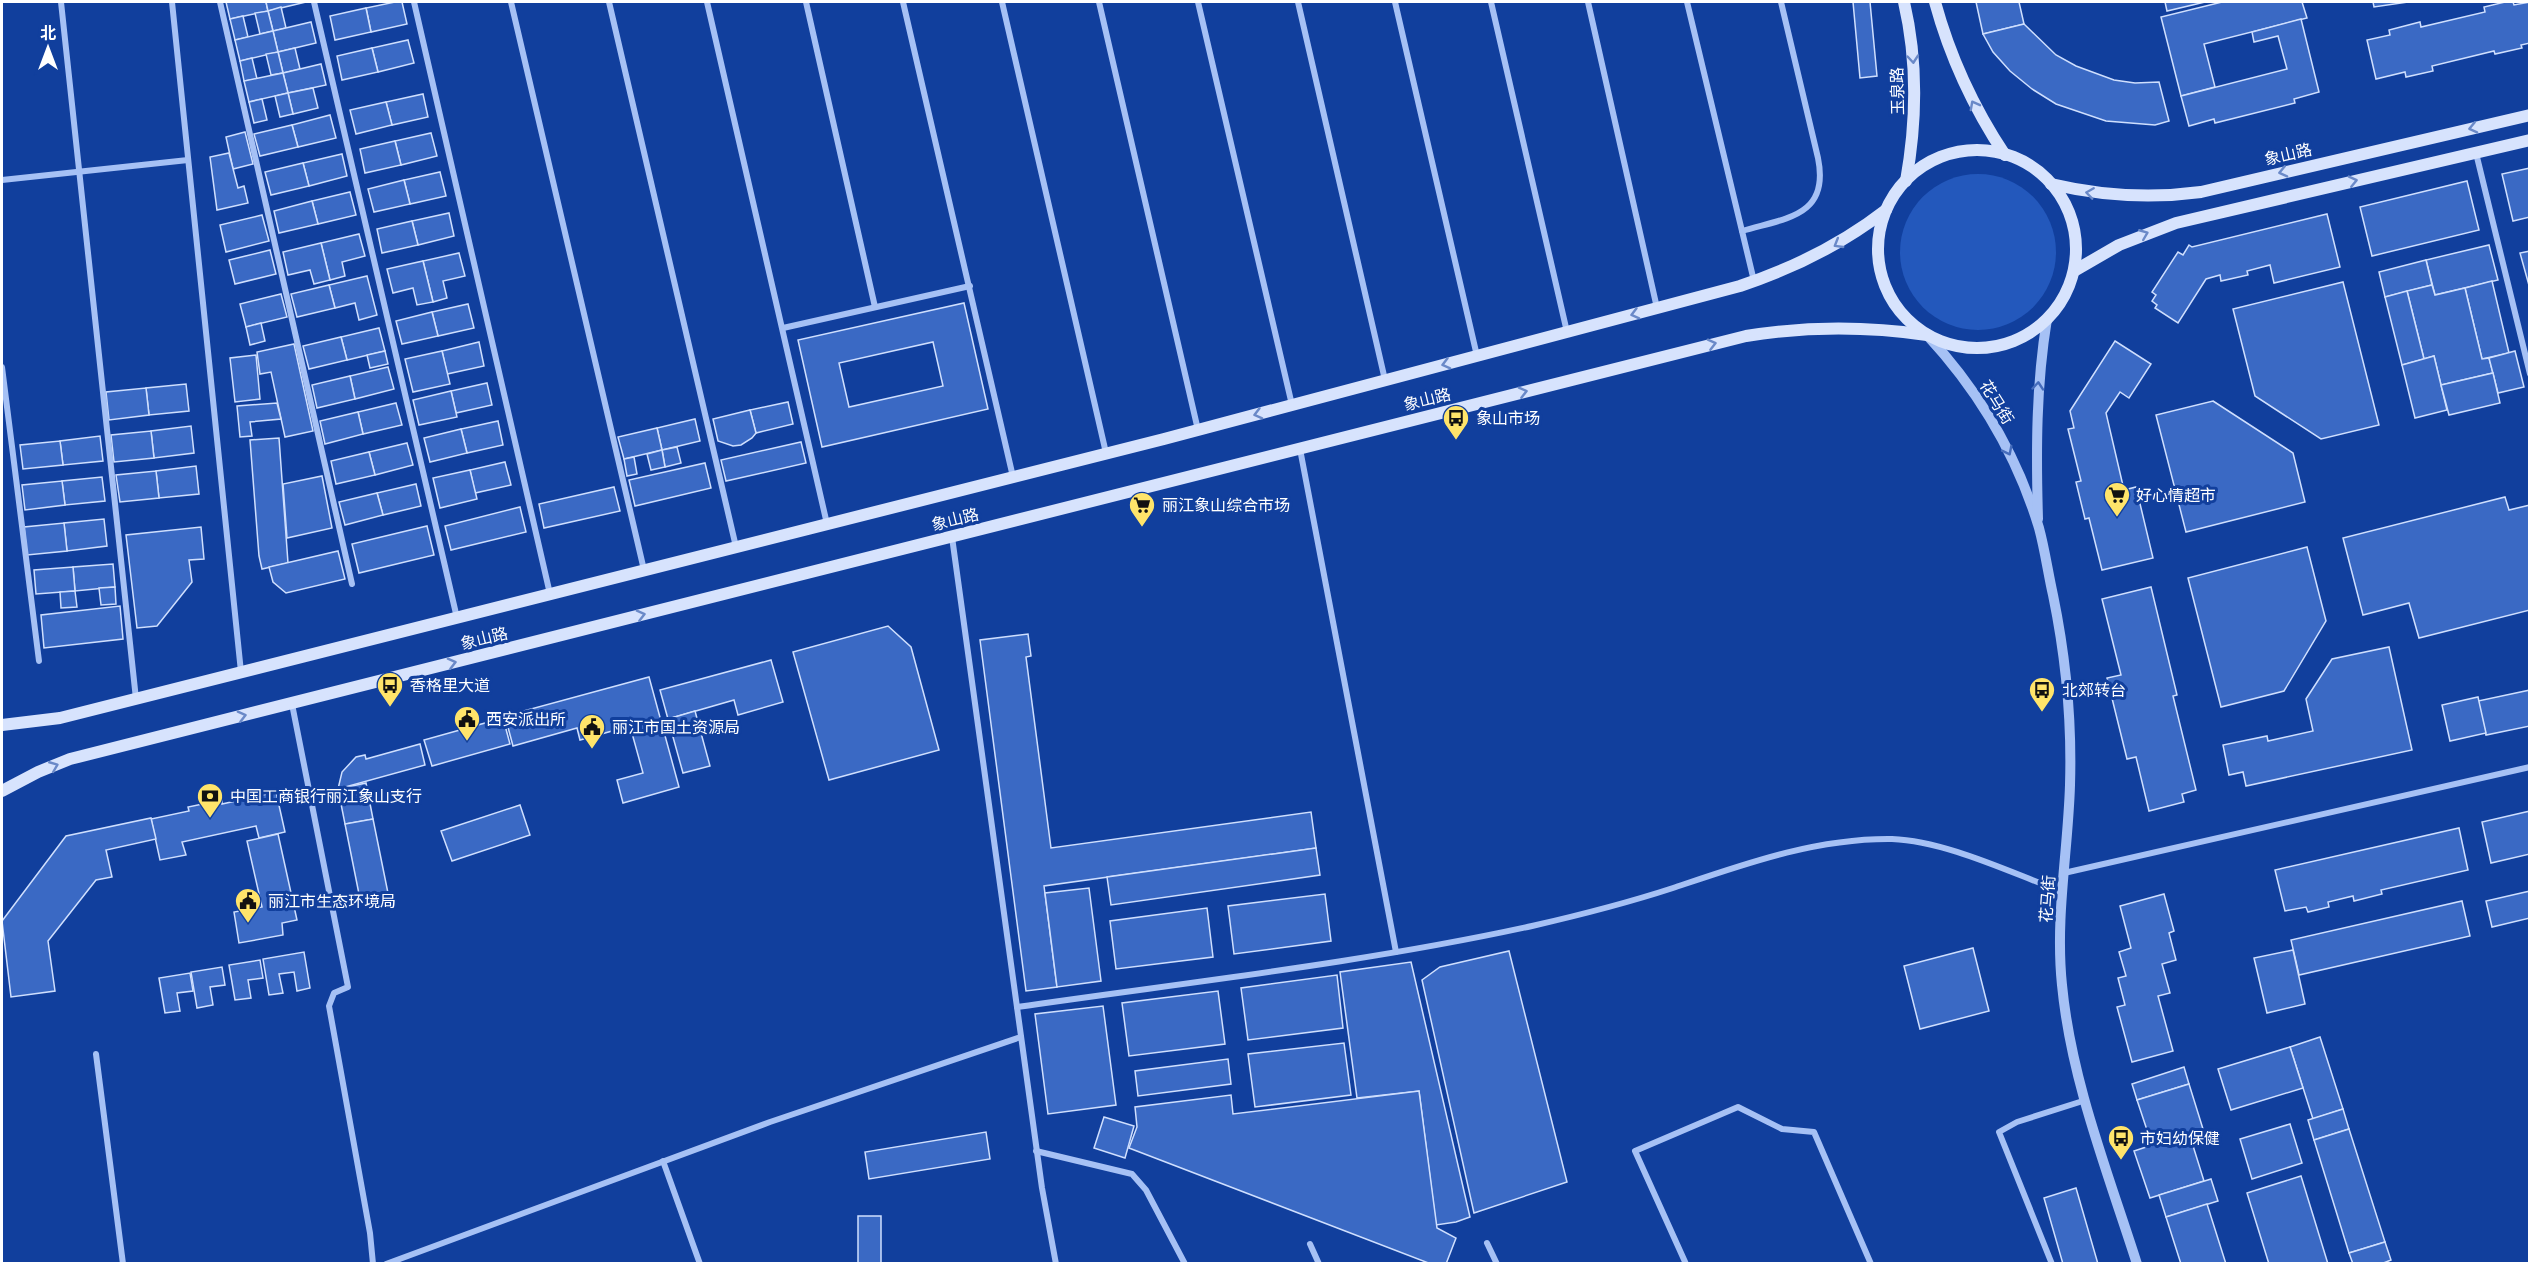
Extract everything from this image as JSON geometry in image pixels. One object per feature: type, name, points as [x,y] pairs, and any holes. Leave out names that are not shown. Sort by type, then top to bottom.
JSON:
[{"type":"main road","name":"玉泉路","points":[[1904,2],[1912,47],[1915,96],[1914,124],[1906,181]]},
{"type":"main road","points":[[1935,2],[1958,71],[1987,128],[2005,155]]},
{"type":"main road","name":"象山路","points":[[2051,184],[2113,196],[2145,197],[2191,193],[2529,115]]},
{"type":"main road","points":[[2074,270],[2119,245],[2176,223],[2529,140]]},
{"type":"main road","points":[[1987,151],[2005,155],[2022,162],[2051,184],[2062,199],[2072,225],[2076,252],[2074,270],[2068,288],[2047,319],[2016,340],[1999,346],[1962,347],[1927,335],[1899,310],[1882,278],[1878,242],[1886,210],[1906,181],[1919,170],[1950,154],[1987,151]]},
{"type":"main road","name":"象山路","points":[[2,724],[60,718],[136,699],[1198,430],[1658,308],[1754,281],[1820,254],[1843,241],[1886,210]]},
{"type":"main road","name":"象山路","points":[[2,791],[70,759],[1746,336],[1811,327],[1850,327],[1927,335]]},
{"type":"street","points":[[61,2],[136,699]]},
{"type":"street","points":[[172,2],[241,672]]},
{"type":"street","points":[[220,2],[352,584]]},
{"type":"street","points":[[314,2],[457,618]]},
{"type":"street","points":[[414,2],[550,594]]},
{"type":"street","points":[[511,2],[644,570]]},
{"type":"street","points":[[609,2],[736,547]]},
{"type":"street","points":[[707,2],[827,524]]},
{"type":"street","points":[[806,2],[875,307]]},
{"type":"street","points":[[903,2],[1013,477]]},
{"type":"street","points":[[1002,2],[1106,453]]},
{"type":"street","points":[[1099,2],[1198,430]]},
{"type":"street","points":[[1198,2],[1292,405]]},
{"type":"street","points":[[1298,2],[1385,380]]},
{"type":"street","points":[[1395,2],[1477,356]]},
{"type":"street","points":[[1491,2],[1567,332]]},
{"type":"street","points":[[1588,2],[1658,308]]},
{"type":"street","points":[[1687,2],[1754,281]]},
{"type":"street","points":[[1742,231],[1802,213],[1817,194],[1820,182],[1818,158],[1781,2]]},
{"type":"street","points":[[2476,152],[2529,374]]},
{"type":"street","points":[[2,180],[188,160]]},
{"type":"street","points":[[783,328],[970,286]]},
{"type":"street","name":"花马街","points":[[2039,528],[2036,423],[2041,354],[2047,319]]},
{"type":"street","name":"花马街","points":[[1927,335],[1961,374],[1996,427],[2013,461],[2039,528],[2061,633],[2071,724],[2070,788],[2061,891],[2062,986],[2067,1019],[2086,1099],[2137,1263]]},
{"type":"street","points":[[2,368],[39,662]]},
{"type":"street","points":[[1299,448],[1396,952]]},
{"type":"street","points":[[952,537],[1036,1151],[1056,1263]]},
{"type":"street","points":[[292,704],[348,987],[334,993],[329,1006],[370,1233],[373,1263]]},
{"type":"street","points":[[2063,873],[2529,767]]},
{"type":"street","points":[[1017,1007],[1428,947],[1581,914],[1643,897],[1779,853],[1876,839],[1918,842],[1940,847],[2061,891]]},
{"type":"street","points":[[386,1263],[770,1122],[1021,1036]]},
{"type":"street","points":[[96,1054],[123,1263]]},
{"type":"street","points":[[2052,1263],[2000,1132],[2017,1122],[2086,1099]]},
{"type":"street","points":[[1686,1263],[1635,1151],[1738,1107],[1782,1129],[1814,1132],[1871,1263]]},
{"type":"street","points":[[1036,1151],[1132,1174],[1146,1190],[1185,1263]]},
{"type":"street","points":[[663,1161],[700,1263]]},
{"type":"street","points":[[1487,1243],[1497,1263]]},
{"type":"street","points":[[1310,1244],[1319,1263]]},
{"type":"shaded area","points":[[1978,174],[2008,180],[2033,197],[2050,222],[2056,252],[2050,282],[2033,307],[2008,324],[1978,330],[1948,324],[1923,307],[1906,282],[1900,252],[1906,222],[1923,197],[1948,180]]},
{"type":"building","points":[[226,2],[266,2],[268,11],[230,19]]},
{"type":"building","points":[[266,2],[306,2],[268,11]]},
{"type":"building","points":[[402,2],[407,24],[371,32],[366,8]]},
{"type":"building","points":[[1853,2],[1870,2],[1877,76],[1860,78]]},
{"type":"building","points":[[1976,2],[2019,2],[2024,24],[1983,34]]},
{"type":"building","points":[[2165,2],[2205,2],[2167,11]]},
{"type":"building","points":[[2222,2],[2302,2],[2307,18],[2204,44],[2215,87],[2181,96],[2161,17]]},
{"type":"building","points":[[2373,2],[2408,2],[2374,7]]},
{"type":"building","points":[[2513,2],[2514,5],[2530,2],[2530,43],[2521,45],[2522,48],[2495,54],[2494,51],[2432,66],[2433,71],[2406,77],[2405,72],[2376,79],[2367,40],[2390,35],[2389,30],[2420,22],[2421,27],[2485,12],[2484,7]]},
{"type":"building","points":[[281,7],[286,28],[273,31],[268,11]]},
{"type":"building","points":[[366,8],[371,32],[335,40],[330,16]]},
{"type":"building","points":[[268,11],[273,31],[260,34],[255,13]]},
{"type":"building","points":[[243,16],[248,37],[235,40],[230,19]]},
{"type":"building","points":[[2301,19],[2319,92],[2294,99],[2295,103],[2215,123],[2214,119],[2189,126],[2181,96],[2287,69],[2278,36],[2254,42],[2252,32]]},
{"type":"building","points":[[311,22],[316,43],[278,52],[273,31]]},
{"type":"building","points":[[2024,24],[2056,55],[2076,66],[2114,80],[2135,83],[2159,82],[2169,121],[2155,125],[2106,121],[2056,104],[2032,89],[2010,71],[1993,52],[1983,34]]},
{"type":"building","points":[[273,31],[278,52],[240,61],[235,40]]},
{"type":"building","points":[[408,40],[414,63],[378,72],[372,48]]},
{"type":"building","points":[[295,48],[300,69],[283,73],[278,52]]},
{"type":"building","points":[[372,48],[378,72],[342,80],[337,56]]},
{"type":"building","points":[[278,52],[283,73],[271,75],[266,54]]},
{"type":"building","points":[[252,58],[257,79],[244,81],[240,61]]},
{"type":"building","points":[[321,64],[326,85],[288,93],[283,73]]},
{"type":"building","points":[[283,73],[288,93],[249,102],[244,81]]},
{"type":"building","points":[[313,88],[318,108],[293,114],[288,93]]},
{"type":"building","points":[[288,93],[293,114],[280,117],[275,96]]},
{"type":"building","points":[[423,94],[428,117],[392,125],[386,102]]},
{"type":"building","points":[[262,99],[267,120],[254,123],[249,102]]},
{"type":"building","points":[[386,102],[392,125],[356,134],[350,110]]},
{"type":"building","points":[[330,115],[336,138],[298,147],[292,125]]},
{"type":"building","points":[[292,125],[298,147],[260,156],[254,134]]},
{"type":"building","points":[[245,132],[253,164],[233,169],[226,137]]},
{"type":"building","points":[[431,133],[437,156],[401,165],[395,141]]},
{"type":"building","points":[[395,141],[401,165],[365,173],[360,149]]},
{"type":"building","points":[[229,153],[238,188],[244,186],[248,203],[217,210],[210,157]]},
{"type":"building","points":[[342,154],[347,176],[309,186],[303,163]]},
{"type":"building","points":[[303,163],[309,186],[271,195],[265,172]]},
{"type":"building","points":[[2530,168],[2530,217],[2513,221],[2502,174]]},
{"type":"building","points":[[440,172],[446,196],[410,204],[404,180]]},
{"type":"building","points":[[404,180],[410,204],[374,212],[368,189]]},
{"type":"building","points":[[2467,181],[2479,230],[2372,256],[2360,207]]},
{"type":"building","points":[[350,192],[356,215],[318,224],[312,201]]},
{"type":"building","points":[[312,201],[318,224],[279,233],[274,211]]},
{"type":"building","points":[[449,213],[454,236],[418,245],[412,221]]},
{"type":"building","points":[[2327,214],[2340,267],[2274,283],[2270,265],[2247,271],[2248,275],[2221,281],[2220,275],[2206,279],[2178,323],[2155,308],[2157,305],[2152,301],[2156,295],[2152,292],[2178,252],[2183,255],[2189,245],[2192,247]]},
{"type":"building","points":[[262,215],[269,241],[226,252],[220,225]]},
{"type":"building","points":[[412,221],[418,245],[382,253],[377,229]]},
{"type":"building","points":[[359,234],[365,256],[342,262],[345,276],[330,280],[321,243]]},
{"type":"building","points":[[321,243],[330,280],[314,284],[310,270],[288,275],[283,252]]},
{"type":"building","points":[[2489,245],[2498,280],[2435,295],[2426,260]]},
{"type":"building","points":[[270,250],[276,274],[235,284],[229,260]]},
{"type":"building","points":[[2530,251],[2530,289],[2520,253]]},
{"type":"building","points":[[459,253],[465,276],[443,281],[447,298],[433,302],[423,261]]},
{"type":"building","points":[[2426,260],[2432,285],[2385,297],[2379,272]]},
{"type":"building","points":[[423,261],[433,302],[417,305],[413,288],[393,293],[387,269]]},
{"type":"building","points":[[367,276],[377,315],[359,320],[355,303],[335,308],[329,285]]},
{"type":"building","points":[[2492,281],[2509,353],[2482,359],[2465,288]]},
{"type":"building","points":[[2343,282],[2379,425],[2321,439],[2255,396],[2233,309]]},
{"type":"building","points":[[329,285],[335,308],[297,317],[291,294]]},
{"type":"building","points":[[2432,285],[2435,295],[2465,288],[2482,359],[2489,358],[2493,373],[2441,385],[2434,356],[2424,359],[2407,291]]},
{"type":"building","points":[[2407,291],[2424,359],[2402,365],[2385,297]]},
{"type":"building","points":[[281,294],[287,317],[246,327],[240,304]]},
{"type":"building","points":[[964,303],[988,409],[822,447],[798,340]],"holes":[[[933,342],[943,386],[849,407],[839,363]]]},
{"type":"building","points":[[468,304],[474,328],[438,336],[432,312]]},
{"type":"building","points":[[432,312],[438,336],[402,344],[396,321]]},
{"type":"building","points":[[261,323],[265,341],[250,345],[246,327]]},
{"type":"building","points":[[379,328],[385,351],[347,360],[341,337]]},
{"type":"building","points":[[341,337],[347,360],[309,369],[303,346]]},
{"type":"building","points":[[2115,341],[2151,364],[2129,398],[2120,392],[2106,413],[2124,490],[2136,487],[2153,558],[2102,570],[2089,518],[2085,519],[2076,482],[2081,481],[2068,429],[2074,428],[2070,411]]},
{"type":"building","points":[[479,342],[484,366],[447,374],[442,351]]},
{"type":"building","points":[[294,344],[313,431],[285,437],[271,372],[260,374],[257,352]]},
{"type":"building","points":[[385,351],[388,364],[370,368],[367,355]]},
{"type":"building","points":[[442,351],[450,384],[413,392],[405,359]]},
{"type":"building","points":[[2515,351],[2524,387],[2498,393],[2489,358]]},
{"type":"building","points":[[256,355],[260,399],[235,402],[230,358]]},
{"type":"building","points":[[2434,356],[2447,410],[2415,418],[2402,365]]},
{"type":"building","points":[[388,367],[394,389],[355,399],[350,376]]},
{"type":"building","points":[[2493,373],[2500,403],[2449,415],[2441,385]]},
{"type":"building","points":[[350,376],[355,399],[317,408],[312,385]]},
{"type":"building","points":[[487,383],[492,405],[456,413],[451,391]]},
{"type":"building","points":[[186,384],[189,411],[149,415],[146,388]]},
{"type":"building","points":[[146,388],[149,415],[109,420],[106,392]]},
{"type":"building","points":[[451,391],[457,417],[419,425],[413,400]]},
{"type":"building","points":[[2213,401],[2293,453],[2305,502],[2186,532],[2156,415]]},
{"type":"building","points":[[788,402],[793,424],[756,433],[750,410]]},
{"type":"building","points":[[277,403],[281,419],[250,422],[252,436],[240,437],[237,406]]},
{"type":"building","points":[[396,403],[402,425],[363,434],[358,412]]},
{"type":"building","points":[[750,410],[756,433],[752,438],[741,445],[733,446],[718,441],[713,419]]},
{"type":"building","points":[[358,412],[363,434],[325,444],[320,421]]},
{"type":"building","points":[[695,419],[700,441],[662,450],[657,428]]},
{"type":"building","points":[[498,421],[503,445],[467,453],[461,429]]},
{"type":"building","points":[[191,426],[194,453],[154,458],[151,431]]},
{"type":"building","points":[[657,428],[662,450],[624,459],[618,437]]},
{"type":"building","points":[[461,429],[467,453],[430,462],[424,438]]},
{"type":"building","points":[[151,431],[154,458],[114,462],[111,435]]},
{"type":"building","points":[[100,436],[103,461],[63,465],[60,441]]},
{"type":"building","points":[[279,438],[288,563],[262,569],[250,440]]},
{"type":"building","points":[[60,441],[63,465],[23,469],[20,445]]},
{"type":"building","points":[[801,442],[806,463],[726,481],[721,460]]},
{"type":"building","points":[[407,443],[413,465],[375,475],[369,452]]},
{"type":"building","points":[[677,447],[681,463],[665,467],[662,450]]},
{"type":"building","points":[[662,450],[665,467],[651,470],[647,454]]},
{"type":"building","points":[[369,452],[375,475],[336,484],[331,461]]},
{"type":"building","points":[[634,457],[637,474],[627,476],[624,459]]},
{"type":"building","points":[[505,462],[511,485],[475,493],[470,470]]},
{"type":"building","points":[[705,463],[711,488],[635,506],[629,480]]},
{"type":"building","points":[[196,466],[199,494],[159,498],[156,471]]},
{"type":"building","points":[[470,470],[477,499],[440,508],[433,478]]},
{"type":"building","points":[[156,471],[159,498],[120,502],[116,475]]},
{"type":"building","points":[[322,476],[332,528],[287,538],[283,484]]},
{"type":"building","points":[[102,477],[105,501],[65,505],[62,481]]},
{"type":"building","points":[[62,481],[65,505],[25,510],[22,485]]},
{"type":"building","points":[[416,484],[421,506],[383,515],[377,493]]},
{"type":"building","points":[[614,487],[620,511],[544,528],[539,504]]},
{"type":"building","points":[[377,493],[383,515],[345,525],[339,502]]},
{"type":"building","points":[[2505,497],[2509,510],[2530,505],[2530,610],[2419,638],[2409,603],[2363,615],[2343,538]]},
{"type":"building","points":[[520,507],[526,532],[451,550],[445,526]]},
{"type":"building","points":[[104,519],[107,546],[67,551],[64,523]]},
{"type":"building","points":[[64,523],[67,551],[27,555],[24,527]]},
{"type":"building","points":[[427,526],[434,555],[359,573],[352,544]]},
{"type":"building","points":[[201,527],[204,559],[189,560],[192,582],[157,626],[137,628],[126,535]]},
{"type":"building","points":[[2307,547],[2326,621],[2284,691],[2221,707],[2188,578]]},
{"type":"building","points":[[338,551],[345,579],[286,593],[273,582],[269,567]]},
{"type":"building","points":[[113,564],[115,587],[75,591],[73,567]]},
{"type":"building","points":[[73,567],[75,591],[36,594],[34,570]]},
{"type":"building","points":[[115,587],[116,604],[101,605],[99,588]]},
{"type":"building","points":[[2151,587],[2177,695],[2173,696],[2196,790],[2182,794],[2184,802],[2149,811],[2136,757],[2127,759],[2107,678],[2121,675],[2102,599]]},
{"type":"building","points":[[75,591],[77,607],[61,608],[60,592]]},
{"type":"building","points":[[120,606],[123,639],[44,648],[41,615]]},
{"type":"building","points":[[888,626],[911,647],[939,750],[829,780],[793,652]]},
{"type":"building","points":[[1028,634],[1031,656],[1026,657],[1051,848],[1311,812],[1316,848],[1044,886],[1057,987],[1026,991],[980,640]]},
{"type":"building","points":[[2389,647],[2412,750],[2246,786],[2243,772],[2229,775],[2223,745],[2267,736],[2268,741],[2313,731],[2306,699],[2332,659]]},
{"type":"building","points":[[771,660],[783,702],[738,715],[734,700],[668,719],[660,690]]},
{"type":"building","points":[[649,677],[679,787],[623,803],[617,780],[643,773],[630,726],[580,740],[577,728],[513,746],[505,716]]},
{"type":"building","points":[[2530,690],[2530,726],[2486,735],[2478,701]]},
{"type":"building","points":[[2478,697],[2486,733],[2450,741],[2442,705]]},
{"type":"building","points":[[695,711],[710,766],[683,773],[668,719]]},
{"type":"building","name":"西安派出所","points":[[503,718],[510,744],[432,766],[424,740]]},
{"type":"building","points":[[420,744],[425,765],[338,789],[342,772],[356,757],[365,755],[366,759]]},
{"type":"building","points":[[366,783],[373,819],[345,824],[338,789]]},
{"type":"building","points":[[276,792],[285,832],[259,838],[256,826],[182,842],[186,855],[160,860],[151,819],[189,811],[188,807],[222,800],[222,804]]},
{"type":"building","points":[[520,805],[530,835],[452,861],[441,831]]},
{"type":"building","points":[[2530,811],[2530,854],[2491,863],[2482,822]]},
{"type":"building","points":[[151,818],[156,839],[106,850],[112,877],[96,880],[48,941],[55,991],[11,997],[2,921],[66,836]]},
{"type":"building","points":[[373,819],[389,898],[361,904],[345,824]]},
{"type":"building","points":[[2459,828],[2468,870],[2381,890],[2382,894],[2354,901],[2353,896],[2328,902],[2329,907],[2308,912],[2306,907],[2285,911],[2275,870]]},
{"type":"building","points":[[278,834],[297,920],[282,923],[283,935],[239,943],[234,912],[262,907],[247,841]]},
{"type":"building","points":[[1316,848],[1320,875],[1111,905],[1107,877]]},
{"type":"building","points":[[1089,888],[1101,981],[1057,987],[1045,893]]},
{"type":"building","points":[[2530,891],[2530,918],[2492,927],[2486,901]]},
{"type":"building","points":[[1325,894],[1331,941],[1234,954],[1228,906]]},
{"type":"building","points":[[2164,894],[2174,931],[2169,933],[2176,960],[2162,964],[2170,993],[2158,996],[2173,1051],[2132,1062],[2117,1007],[2125,1005],[2118,978],[2126,976],[2119,952],[2131,948],[2120,906]]},
{"type":"building","points":[[2462,901],[2470,936],[2299,975],[2291,940]]},
{"type":"building","points":[[1207,908],[1213,957],[1116,969],[1110,921]]},
{"type":"building","points":[[1973,948],[1989,1011],[1920,1029],[1904,966]]},
{"type":"building","points":[[2293,950],[2305,1004],[2267,1013],[2254,958]]},
{"type":"building","points":[[1509,951],[1567,1182],[1474,1213],[1422,980],[1440,967]]},
{"type":"building","points":[[304,952],[310,988],[297,991],[294,972],[279,974],[283,993],[269,995],[263,959]]},
{"type":"building","points":[[260,960],[263,978],[248,980],[251,998],[235,1000],[229,965]]},
{"type":"building","points":[[1411,962],[1470,1217],[1436,1225],[1419,1091],[1357,1098],[1340,972]]},
{"type":"building","points":[[222,967],[225,985],[210,987],[213,1005],[197,1008],[191,972]]},
{"type":"building","points":[[190,973],[193,991],[177,993],[180,1011],[165,1013],[159,978]]},
{"type":"building","points":[[1337,975],[1343,1028],[1248,1040],[1241,988]]},
{"type":"building","points":[[1218,991],[1225,1044],[1129,1056],[1122,1003]]},
{"type":"building","points":[[1103,1006],[1116,1105],[1048,1114],[1035,1014]]},
{"type":"building","points":[[2320,1037],[2343,1109],[2313,1119],[2290,1047]]},
{"type":"building","points":[[1344,1043],[1351,1095],[1255,1107],[1248,1054]]},
{"type":"building","points":[[2290,1047],[2303,1088],[2231,1110],[2218,1069]]},
{"type":"building","points":[[1228,1059],[1231,1084],[1138,1096],[1135,1071]]},
{"type":"building","points":[[2184,1067],[2189,1084],[2137,1100],[2132,1084]]},
{"type":"building","points":[[2189,1084],[2203,1129],[2152,1145],[2137,1100]]},
{"type":"building","points":[[1419,1091],[1437,1228],[1456,1238],[1446,1264],[1431,1264],[1129,1148],[1137,1127],[1135,1107],[1231,1095],[1233,1114]]},
{"type":"building","points":[[2343,1109],[2349,1129],[2314,1140],[2308,1120]]},
{"type":"building","points":[[1104,1117],[1134,1126],[1125,1158],[1094,1148]]},
{"type":"building","points":[[2290,1124],[2302,1163],[2252,1179],[2240,1139]]},
{"type":"building","points":[[2349,1129],[2385,1242],[2349,1253],[2314,1140]]},
{"type":"building","points":[[986,1132],[990,1159],[869,1179],[865,1152]]},
{"type":"building","points":[[2189,1133],[2204,1181],[2150,1198],[2134,1151]]},
{"type":"building","points":[[2301,1176],[2328,1264],[2269,1264],[2247,1193]]},
{"type":"building","points":[[2211,1179],[2218,1201],[2166,1217],[2159,1195]]},
{"type":"building","points":[[2076,1188],[2098,1264],[2063,1264],[2044,1198]]},
{"type":"building","points":[[2207,1204],[2226,1264],[2181,1264],[2166,1217]]},
{"type":"building","points":[[858,1216],[881,1216],[881,1264],[858,1264]]},
{"type":"building","points":[[2385,1242],[2391,1260],[2381,1264],[2353,1264],[2349,1253]]},
{"type":"place","name":"象山市场","points":[[1456,441]]},
{"type":"place","name":"好心情超市","points":[[2117,518]]},
{"type":"place","name":"丽江象山综合市场","points":[[1142,528]]},
{"type":"place","name":"香格里大道","points":[[390,708]]},
{"type":"place","name":"北郊转台","points":[[2042,713]]},
{"type":"place","name":"西安派出所","points":[[467,742]]},
{"type":"place","name":"丽江市国土资源局","points":[[592,750]]},
{"type":"place","name":"中国工商银行丽江象山支行","points":[[210,819]]},
{"type":"place","name":"丽江市生态环境局","points":[[248,924]]},
{"type":"place","name":"市妇幼保健","points":[[2121,1161]]}]
